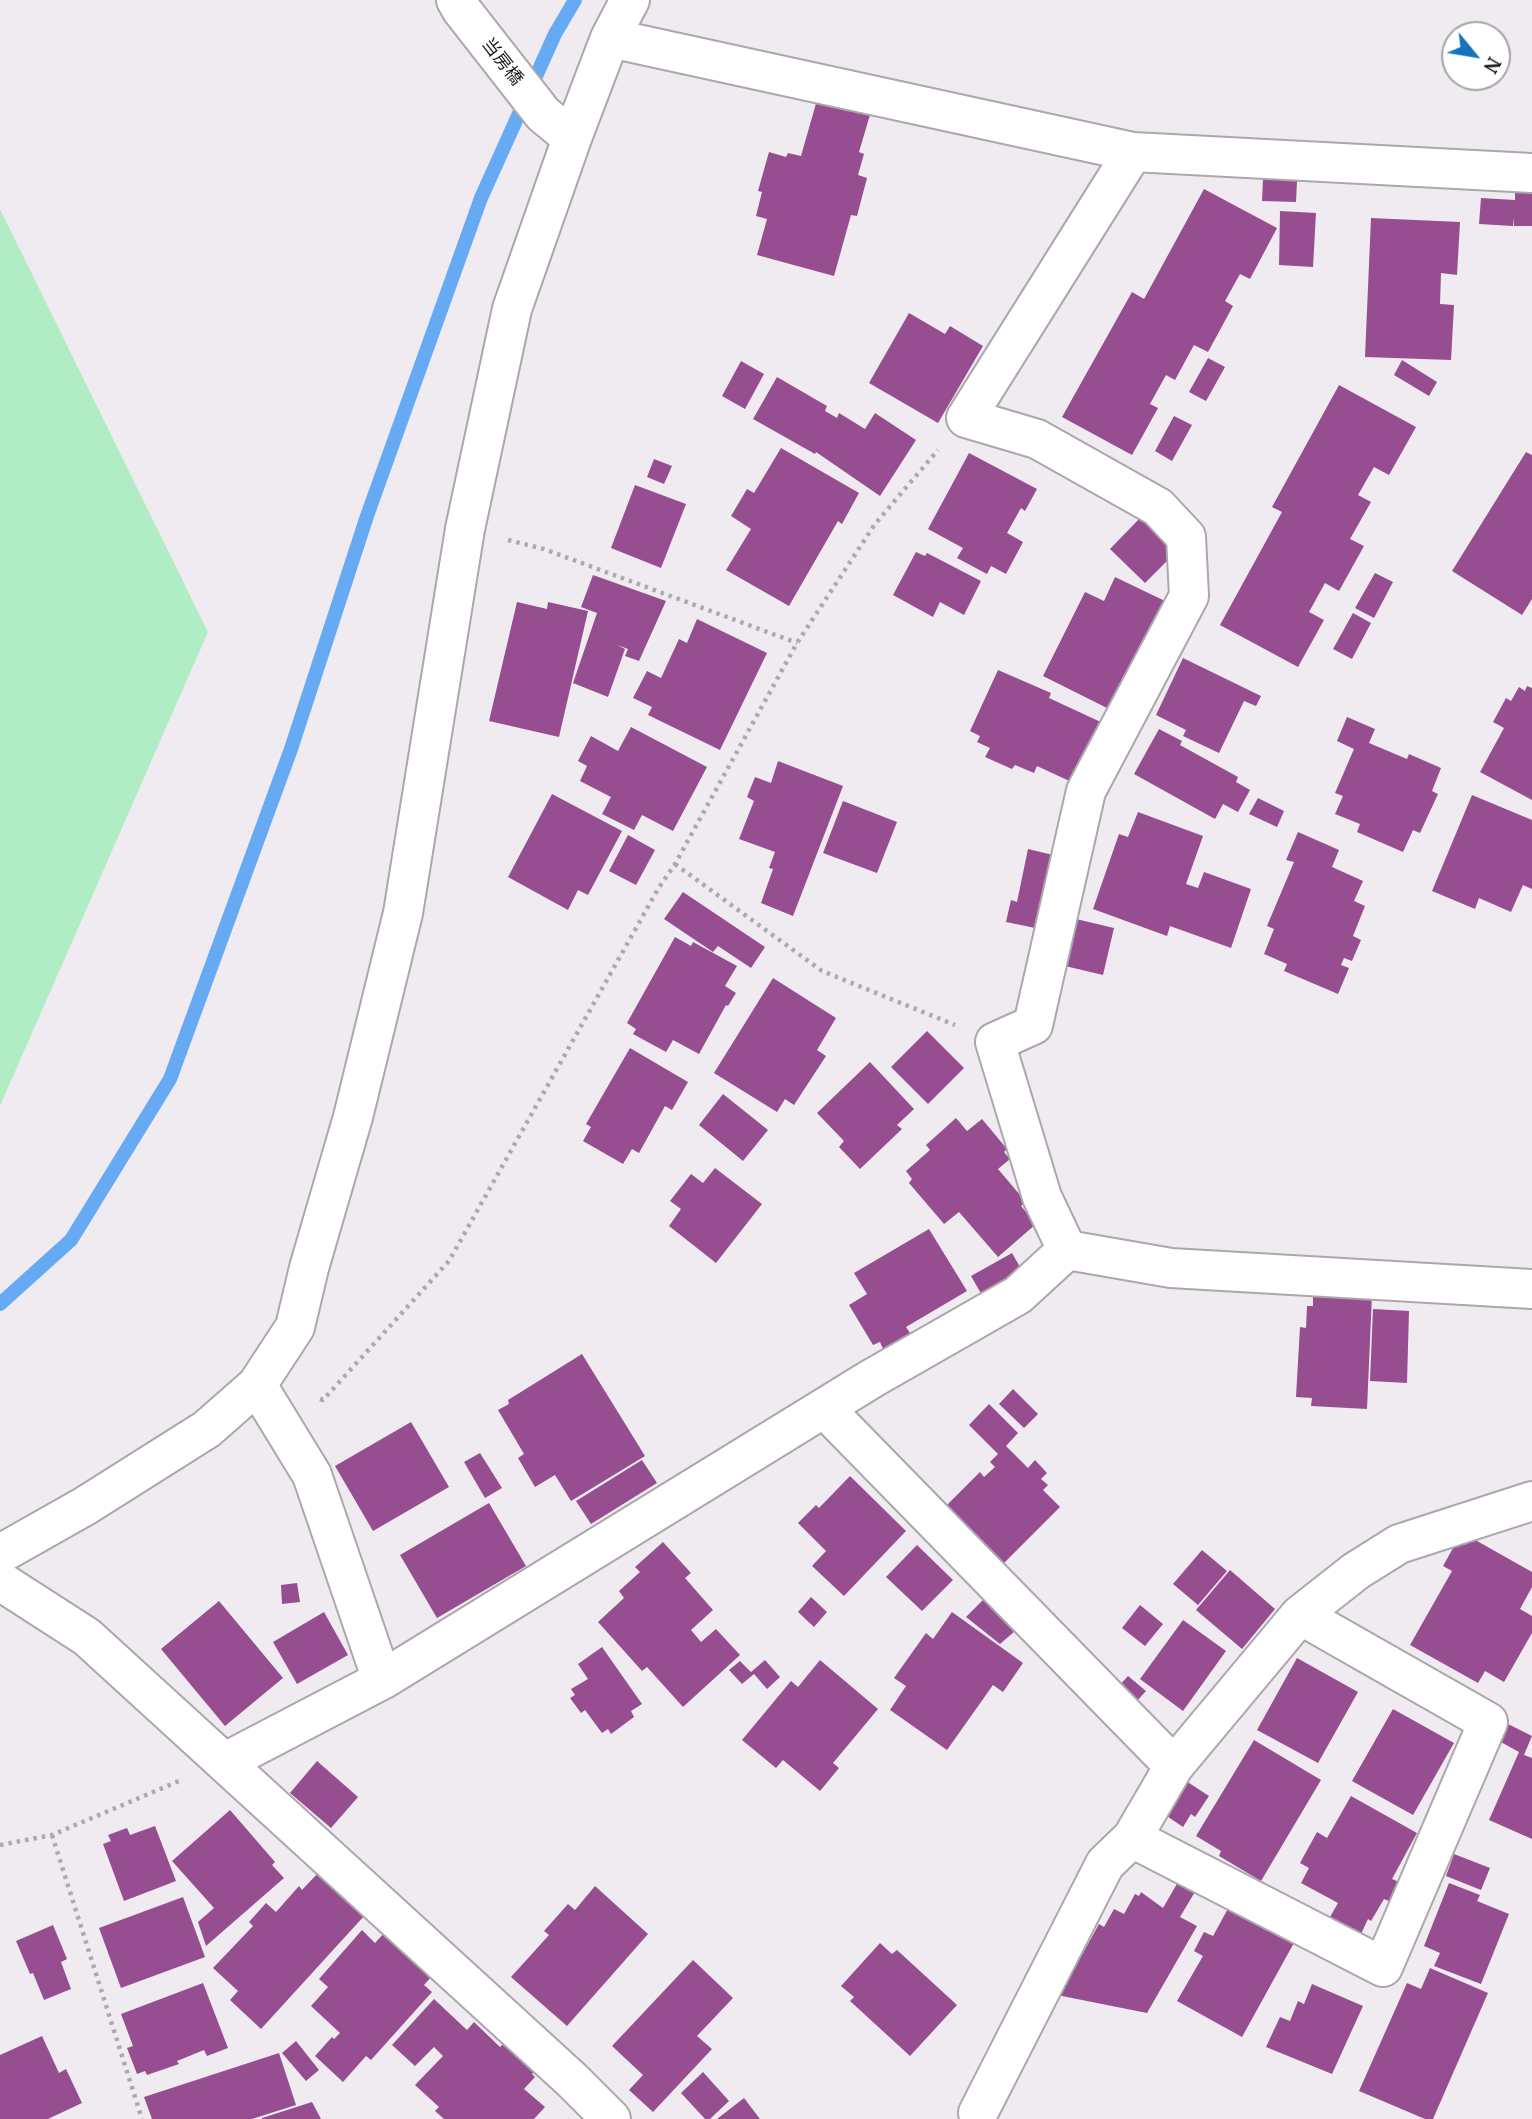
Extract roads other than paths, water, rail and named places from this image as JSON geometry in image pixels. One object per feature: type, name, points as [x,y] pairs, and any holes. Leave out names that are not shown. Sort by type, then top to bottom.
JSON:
[{"type":"street","points":[[0,1554],[85,1506],[207,1429],[257,1385],[295,1327],[309,1268],[353,1117],[400,926],[465,529],[513,309],[572,138],[610,38],[630,0]]},
{"type":"street","name":"当房橋","points":[[458,5],[543,114],[572,138]]},
{"type":"street","points":[[610,38],[1133,152],[1532,173]]},
{"type":"street","points":[[1067,1250],[1042,1196],[995,1042],[1034,1025],[1086,791],[1189,596],[1186,537],[1158,507],[1037,439],[966,418],[1133,152]]},
{"type":"street","points":[[1067,1250],[1171,1268],[1532,1289]]},
{"type":"street","points":[[225,1762],[382,1680],[871,1379],[1018,1295],[1067,1250]]},
{"type":"street","points":[[257,1385],[312,1475],[382,1680]]},
{"type":"street","points":[[825,1409],[1174,1766]]},
{"type":"street","points":[[980,2117],[1105,1864],[1132,1838],[1174,1766],[1300,1615],[1356,1571],[1399,1544],[1532,1501]]},
{"type":"street","points":[[0,1581],[87,1637],[572,2080],[611,2119]]},
{"type":"street","points":[[1132,1838],[1383,1966],[1488,1722],[1300,1615]]},
{"type":"waterway","points":[[0,1304],[71,1240],[170,1079],[291,749],[367,516],[481,198],[555,34],[575,0]]}]
